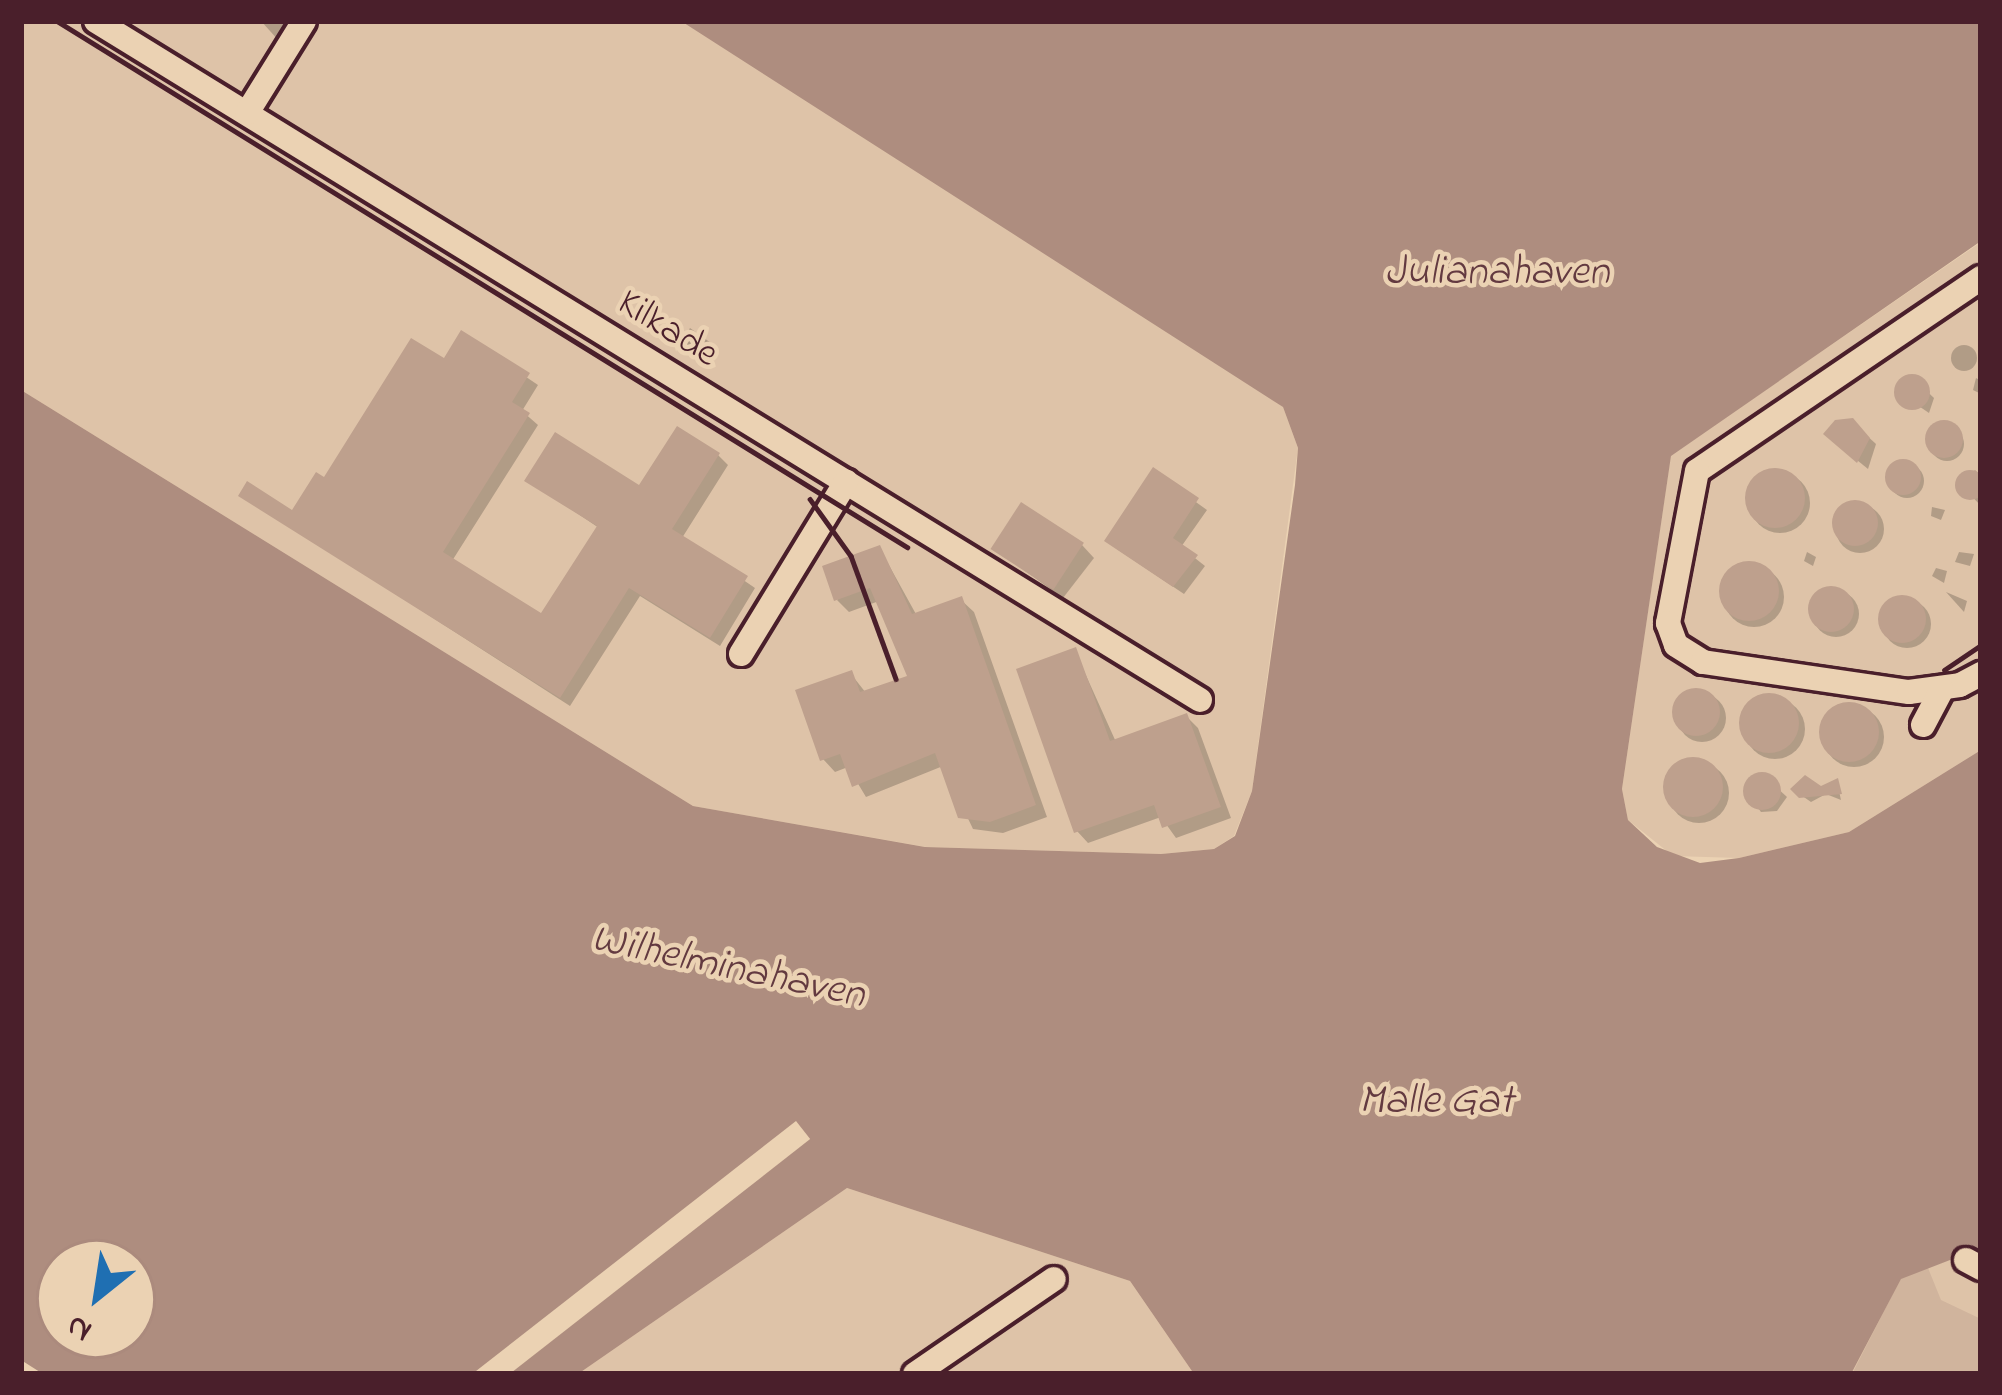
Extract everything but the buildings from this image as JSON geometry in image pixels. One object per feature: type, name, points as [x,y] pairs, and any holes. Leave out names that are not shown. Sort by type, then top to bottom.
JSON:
[{"type":"street","name":"Kilkade","points":[[96,21],[1200,700]]},
{"type":"street","points":[[247,113],[304,21]]},
{"type":"street","points":[[1981,278],[1697,471],[1668,623],[1676,645],[1703,662],[1909,692],[1942,690],[1981,674]]},
{"type":"street","points":[[741,654],[846,482]]},
{"type":"street","points":[[1923,725],[1942,690]]},
{"type":"street","points":[[916,1374],[1054,1280]]},
{"type":"shaded area","points":[[21,21],[687,21],[1257,388],[1283,407],[1298,448],[1252,791],[1234,836],[1214,849],[1161,854],[926,847],[693,806],[21,390]]},
{"type":"shaded area","points":[[1981,242],[1981,750],[1849,832],[1739,858],[1673,856],[1628,820],[1622,789],[1671,455]]},
{"type":"shaded area","points":[[847,1188],[1130,1281],[1194,1374],[578,1374]]},
{"type":"shaded area","points":[[1981,1248],[1981,1374],[1851,1374],[1901,1278]]},
{"type":"shaded area","points":[[1928,1268],[1941,1300],[1981,1319],[1981,1374],[1852,1374],[1901,1278]]},
{"type":"water","points":[[681,21],[1981,21],[1981,241],[1671,456],[1622,789],[1628,820],[1657,847],[1700,863],[1849,832],[1981,750],[1981,1248],[1901,1279],[1851,1374],[1194,1374],[1130,1281],[847,1188],[578,1374],[43,1374],[21,1360],[21,390],[693,806],[925,847],[1161,854],[1214,849],[1235,836],[1252,791],[1298,448],[1283,407]]},
{"type":"pier","points":[[796,1121],[810,1139],[510,1374],[472,1374]]},
{"type":"railway","points":[[57,21],[907,547]]},
{"type":"railway","points":[[810,499],[851,556],[896,679]]},
{"type":"railway","points":[[1944,670],[1981,645]]},
{"type":"water label","name":"Julianahaven","points":[[1497,273]]},
{"type":"water label","name":"Wilhelminahaven","points":[[728,968]]},
{"type":"water label","name":"Malle Gat","points":[[1436,1102]]}]
